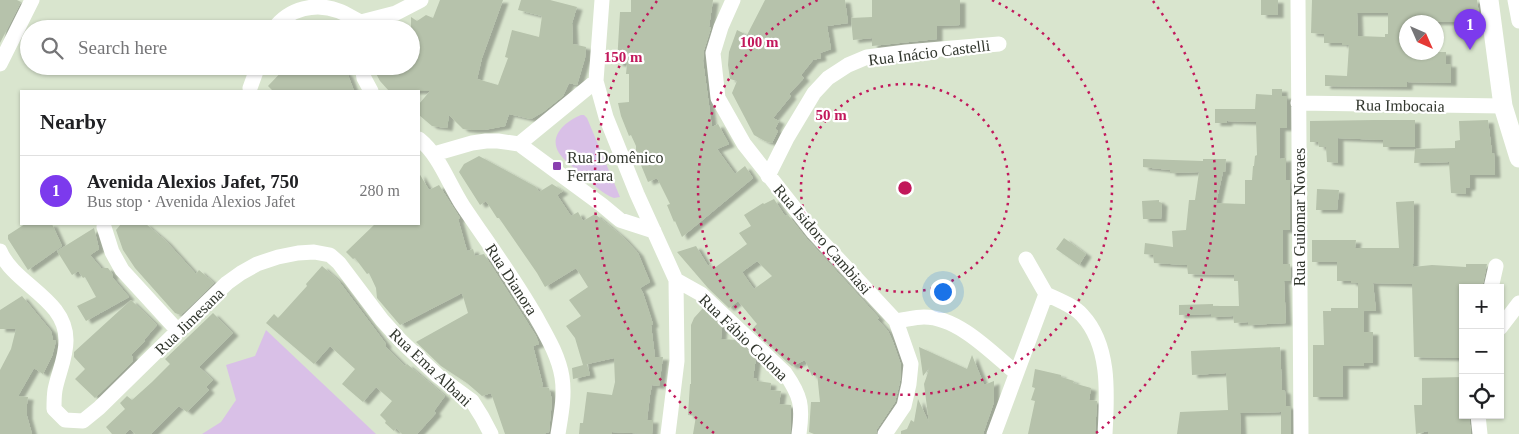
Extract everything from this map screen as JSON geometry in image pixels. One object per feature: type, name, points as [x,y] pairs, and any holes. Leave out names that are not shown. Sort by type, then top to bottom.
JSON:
[{"type":"main road","points":[[1489,0],[1503,106],[1519,158]]},
{"type":"street","points":[[22,20],[32,0]]},
{"type":"street","points":[[376,20],[396,13],[421,0]]},
{"type":"street","points":[[602,0],[596,81],[606,117],[637,194],[676,280],[677,360],[668,434]]},
{"type":"street","name":"Rua Isidoro Cambiasi","points":[[733,0],[720,27],[713,52],[718,98],[744,144],[768,176],[814,233],[896,321]]},
{"type":"street","name":"Rua Guiomar Novaes","points":[[1298,0],[1301,434]]},
{"type":"street","points":[[1515,0],[1519,21]]},
{"type":"street","points":[[281,20],[298,10],[319,7],[338,11],[353,20]]},
{"type":"street","points":[[0,64],[20,24]]},
{"type":"street","name":"Rua Inácio Castelli","points":[[768,176],[791,130],[814,93],[828,78],[848,65],[867,57],[999,44]]},
{"type":"street","points":[[250,88],[255,75]]},
{"type":"street","points":[[364,75],[370,90]]},
{"type":"street","points":[[519,144],[596,81]]},
{"type":"street","name":"Rua Imbocaia","points":[[1298,103],[1503,106]]},
{"type":"street","name":"Rua Dianora","points":[[420,140],[434,154],[462,204],[509,272],[552,345],[562,377],[563,406],[558,434]]},
{"type":"street","points":[[434,154],[486,141],[519,144],[620,220],[654,231]]},
{"type":"street","points":[[104,227],[112,252],[122,270],[178,331]]},
{"type":"street","points":[[0,251],[8,264],[54,308],[64,323],[66,341],[55,390],[54,409],[64,427]]},
{"type":"street","name":"Rua Jimesana","points":[[64,427],[84,421],[100,408],[228,283],[241,273],[257,264],[278,257],[314,252],[330,255]]},
{"type":"street","name":"Rua Ema Albani","points":[[330,255],[349,274],[382,320],[401,341],[432,370],[472,401],[491,434]]},
{"type":"street","points":[[1026,259],[1046,294],[1072,307],[1082,316],[1094,332],[1100,346],[1106,377],[1105,434]]},
{"type":"street","points":[[1493,284],[1496,266]]},
{"type":"street","name":"Rua Fábio Colona","points":[[676,280],[701,294],[785,373],[800,399],[799,434]]},
{"type":"street","points":[[994,434],[1046,294]]},
{"type":"street","points":[[1504,323],[1519,303]]},
{"type":"street","points":[[885,434],[904,406],[911,364],[896,321],[924,317],[944,320],[971,336],[1016,373]]},
{"type":"street","points":[[1478,419],[1480,434]]},
{"type":"shaded area","points":[[581,115],[587,118],[620,197],[614,198],[601,191],[567,162],[556,147],[557,135],[560,130],[570,121]]},
{"type":"shaded area","points":[[266,330],[376,434],[202,434],[221,422],[236,400],[226,365],[255,356]]},
{"type":"building","points":[[0,0],[17,0],[21,2],[0,43]]},
{"type":"building","points":[[440,0],[503,0],[482,58],[477,79],[498,85],[508,58],[505,57],[512,30],[539,37],[542,16],[518,10],[521,0],[550,0],[577,7],[572,23],[573,44],[586,47],[585,58],[577,85],[569,83],[563,96],[531,119],[509,114],[505,126],[472,130],[463,129],[449,115],[447,128],[432,126],[420,116],[420,103],[430,91],[388,90],[377,75],[420,75],[418,20],[426,15],[433,18]]},
{"type":"building","points":[[631,0],[713,0],[709,27],[711,28],[704,50],[703,61],[712,127],[718,124],[729,144],[717,149],[735,174],[745,166],[753,178],[682,237],[667,205],[670,204],[657,178],[648,182],[636,153],[636,146],[631,135],[629,136],[621,116],[618,103],[629,102],[629,74],[626,74],[627,64],[617,63],[620,12],[631,12]]},
{"type":"building","points":[[765,0],[845,0],[848,23],[827,26],[831,49],[820,53],[821,58],[813,60],[801,75],[804,78],[789,94],[791,96],[773,118],[779,121],[775,129],[778,131],[772,143],[754,135],[732,93],[737,81],[730,79],[728,65],[729,52],[737,30],[747,35]]},
{"type":"building","points":[[872,0],[960,0],[960,25],[937,26],[937,39],[872,46],[872,38],[853,40],[851,18],[872,17]]},
{"type":"building","points":[[1261,0],[1278,0],[1278,15],[1261,15]]},
{"type":"building","points":[[1312,0],[1477,0],[1480,22],[1444,22],[1444,15],[1399,15],[1399,60],[1444,60],[1444,52],[1446,52],[1446,64],[1451,64],[1451,83],[1407,82],[1407,87],[1325,86],[1325,75],[1347,76],[1349,45],[1324,43],[1324,34],[1311,33]],"holes":[[[1357,13],[1388,13],[1388,34],[1385,34],[1385,37],[1358,36]]]},
{"type":"building","points":[[278,75],[348,75],[354,90],[272,90],[268,86]]},
{"type":"building","points":[[1272,89],[1282,89],[1282,96],[1287,96],[1287,128],[1280,128],[1280,159],[1286,158],[1286,180],[1290,180],[1290,230],[1283,230],[1283,264],[1290,264],[1291,281],[1284,281],[1286,323],[1248,325],[1248,322],[1234,323],[1233,316],[1211,317],[1211,314],[1179,315],[1179,305],[1213,304],[1213,306],[1239,306],[1238,281],[1234,281],[1234,275],[1188,274],[1187,265],[1154,263],[1153,255],[1144,254],[1145,243],[1173,247],[1172,231],[1186,230],[1189,200],[1195,200],[1199,172],[1170,173],[1170,170],[1143,167],[1143,159],[1203,161],[1203,159],[1226,159],[1225,172],[1223,172],[1216,203],[1245,204],[1245,180],[1252,180],[1255,156],[1257,155],[1256,122],[1227,121],[1227,123],[1215,123],[1215,109],[1255,109],[1256,94],[1272,95]]},
{"type":"building","points":[[1415,120],[1415,147],[1383,147],[1383,140],[1338,138],[1338,163],[1327,162],[1326,147],[1319,147],[1318,142],[1310,142],[1310,121]]},
{"type":"building","points":[[1488,120],[1492,153],[1494,153],[1495,175],[1470,175],[1470,187],[1466,188],[1466,194],[1451,193],[1449,162],[1414,163],[1415,149],[1455,148],[1455,141],[1460,140],[1459,121]]},
{"type":"building","points":[[479,156],[536,187],[539,192],[552,184],[563,191],[557,195],[571,216],[578,212],[583,221],[595,214],[623,237],[638,253],[650,282],[640,288],[653,324],[651,325],[655,357],[663,357],[659,386],[652,385],[650,395],[647,420],[653,420],[652,434],[612,432],[612,434],[579,434],[580,423],[583,423],[587,392],[612,395],[615,382],[614,358],[583,365],[575,338],[566,326],[581,316],[569,300],[588,287],[576,268],[545,287],[499,218],[497,218],[486,201],[480,205],[459,172],[464,164]]},
{"type":"building","points":[[420,175],[429,190],[439,185],[460,218],[458,219],[467,251],[473,249],[475,256],[484,254],[536,336],[539,344],[533,346],[543,386],[538,387],[549,388],[552,400],[549,432],[543,434],[505,434],[491,393],[482,396],[467,383],[441,366],[416,342],[468,313],[462,293],[400,325],[377,298],[376,288],[369,273],[367,274],[355,258],[353,259],[346,252],[374,225],[420,225]]},
{"type":"building","points":[[1317,189],[1339,190],[1337,210],[1316,210]]},
{"type":"building","points":[[774,199],[785,216],[788,215],[807,239],[879,318],[877,319],[888,331],[901,365],[900,382],[895,402],[877,429],[876,434],[814,434],[809,432],[811,402],[820,402],[817,373],[812,376],[805,360],[792,366],[787,362],[752,329],[757,324],[738,301],[729,308],[708,288],[677,252],[696,246],[708,266],[710,264],[713,269],[747,244],[739,233],[751,226],[744,215]],"holes":[[[757,261],[772,276],[754,289],[742,272]]]},
{"type":"building","points":[[1159,200],[1162,203],[1161,219],[1143,219],[1142,201]]},
{"type":"building","points":[[1414,201],[1413,267],[1432,265],[1466,267],[1466,264],[1487,264],[1483,284],[1459,284],[1459,358],[1414,357],[1412,284],[1373,283],[1376,311],[1364,311],[1364,332],[1373,332],[1373,363],[1364,363],[1364,366],[1343,366],[1343,397],[1313,397],[1313,345],[1324,345],[1323,311],[1331,311],[1331,308],[1358,308],[1358,283],[1337,281],[1337,262],[1312,262],[1312,240],[1356,240],[1355,248],[1399,248],[1396,202]]},
{"type":"building","points":[[23,225],[52,225],[62,246],[28,270],[8,239],[8,235]]},
{"type":"building","points":[[120,225],[147,225],[166,241],[196,274],[199,270],[214,283],[181,315],[175,313],[135,268],[123,250],[116,230]]},
{"type":"building","points":[[94,228],[99,249],[90,255],[101,268],[108,268],[113,275],[112,277],[129,297],[86,321],[77,306],[96,297],[85,277],[83,278],[79,272],[72,275],[57,251]]},
{"type":"building","points":[[1064,238],[1086,254],[1079,265],[1056,249]]},
{"type":"building","points":[[322,266],[338,280],[386,344],[385,346],[405,366],[407,364],[445,396],[434,411],[436,413],[417,434],[402,434],[396,428],[394,431],[385,423],[386,421],[380,415],[392,401],[376,387],[363,402],[342,384],[355,369],[330,346],[314,364],[266,323],[274,314],[278,318]]},
{"type":"building","points":[[22,296],[51,331],[53,340],[56,341],[52,356],[43,374],[34,368],[18,396],[28,397],[27,416],[32,434],[0,434],[0,370],[11,349],[16,329],[0,329],[0,310]]},
{"type":"building","points":[[131,300],[157,325],[131,355],[133,361],[95,398],[75,379],[85,369],[74,357],[74,352]]},
{"type":"building","points":[[703,308],[722,327],[721,339],[737,340],[756,358],[753,378],[757,379],[757,381],[771,383],[770,390],[781,391],[779,404],[791,405],[790,434],[693,434],[696,416],[688,415],[691,384],[691,325],[694,318]]},
{"type":"building","points":[[213,313],[233,333],[199,367],[213,380],[206,387],[209,390],[187,412],[179,406],[151,434],[135,434],[130,429],[125,434],[112,434],[106,427],[125,409],[120,403],[127,396],[132,400],[152,382],[170,364],[165,359]]},
{"type":"building","points":[[919,347],[967,369],[972,355],[984,385],[994,381],[994,402],[983,434],[901,434],[901,431],[907,429],[911,420],[914,422],[918,399],[929,423],[924,384],[930,367],[923,376]]},
{"type":"building","points":[[1280,347],[1282,390],[1285,391],[1286,406],[1291,406],[1291,434],[1281,434],[1281,412],[1240,413],[1241,434],[1177,434],[1180,412],[1228,410],[1226,373],[1192,375],[1191,351]]},
{"type":"building","points":[[587,364],[590,375],[573,379],[572,368]]},
{"type":"building","points":[[1035,369],[1061,375],[1061,377],[1074,381],[1073,383],[1091,388],[1089,400],[1097,401],[1095,434],[1028,434],[1035,401],[1031,400],[1035,388],[1032,387]]},
{"type":"building","points":[[1459,377],[1459,419],[1469,419],[1471,434],[1428,434],[1428,431],[1416,434],[1414,405],[1422,405],[1422,378]]},
{"type":"place","name":"Avenida Alexios Jafet, 750","points":[[1470,50]]},
{"type":"place","name":"Rua Domênico Ferrara","points":[[557,166]]}]
